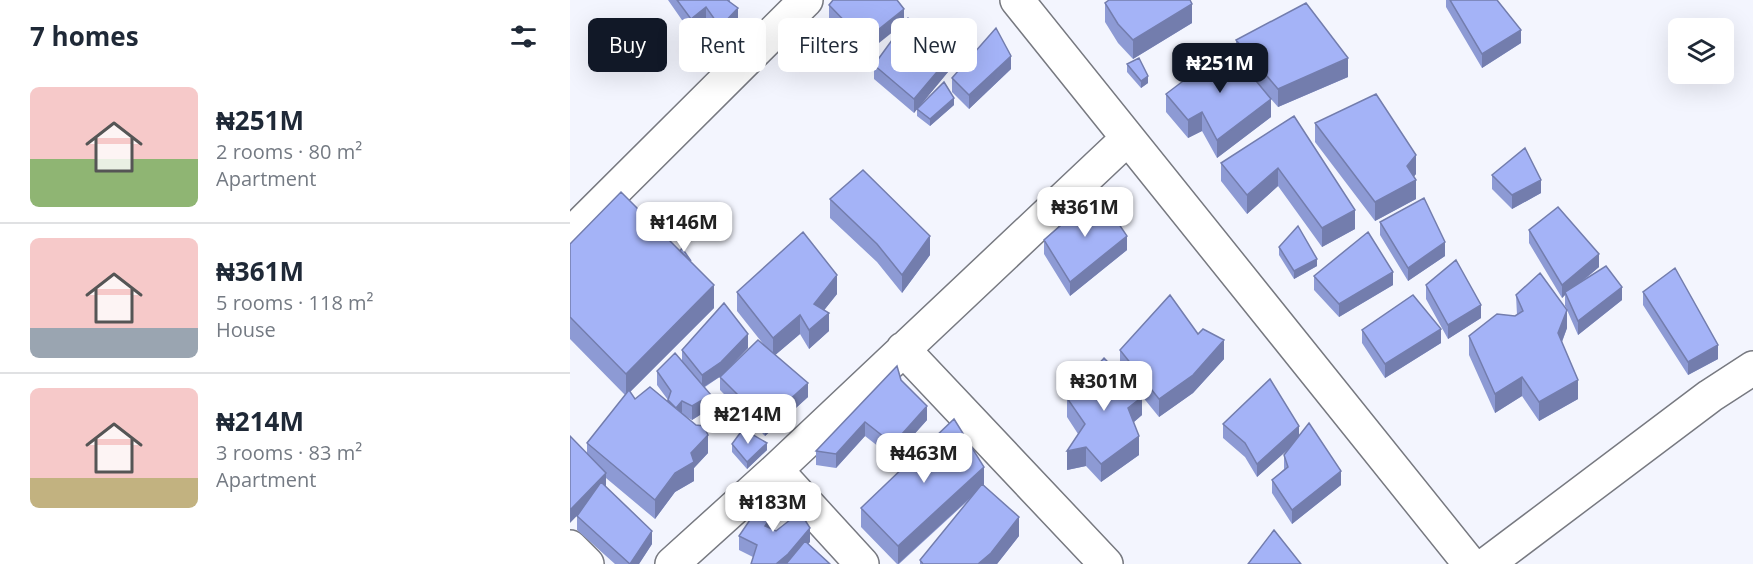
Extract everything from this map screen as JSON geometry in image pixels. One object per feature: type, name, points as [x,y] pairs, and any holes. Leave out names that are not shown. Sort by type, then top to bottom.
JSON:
[{"type":"street","points":[[570,235],[806,0]]},
{"type":"street","points":[[1017,0],[1470,564]]},
{"type":"street","points":[[672,564],[776,470],[1128,138]]},
{"type":"street","points":[[903,349],[1106,564]]},
{"type":"street","points":[[1487,564],[1710,396],[1753,368]]},
{"type":"street","points":[[776,470],[862,564]]},
{"type":"street","points":[[570,547],[587,564]]},
{"type":"building","points":[[677,0],[727,0],[738,8],[729,18],[714,18],[706,7],[690,18]]},
{"type":"building","points":[[833,0],[897,0],[904,9],[879,29],[879,18],[842,18],[829,5]]},
{"type":"building","points":[[1109,0],[1190,0],[1192,4],[1133,40],[1118,24],[1105,3]]},
{"type":"building","points":[[1450,0],[1497,0],[1521,30],[1482,54]]},
{"type":"building","points":[[1306,3],[1348,58],[1278,89],[1236,40]]},
{"type":"building","points":[[996,28],[1011,56],[969,95],[952,78],[957,72],[977,72],[977,50]]},
{"type":"building","points":[[891,42],[891,72],[937,72],[914,99],[879,69],[879,58]]},
{"type":"building","points":[[1228,47],[1271,99],[1217,140],[1202,112],[1188,120],[1166,94]]},
{"type":"building","points":[[1139,58],[1148,76],[1141,81],[1127,64]]},
{"type":"building","points":[[944,82],[954,98],[930,119],[917,109]]},
{"type":"building","points":[[1376,94],[1416,155],[1407,166],[1416,180],[1375,202],[1315,123]]},
{"type":"building","points":[[1294,116],[1355,210],[1322,228],[1278,168],[1247,195],[1221,163]]},
{"type":"building","points":[[1525,148],[1541,180],[1512,195],[1492,175]]},
{"type":"building","points":[[863,170],[930,236],[902,275],[877,244],[830,199]]},
{"type":"building","points":[[621,192],[714,285],[626,374],[570,317],[570,244]]},
{"type":"building","points":[[1098,193],[1127,236],[1070,282],[1044,240]]},
{"type":"building","points":[[1424,198],[1445,242],[1408,268],[1380,222]]},
{"type":"building","points":[[1558,207],[1599,254],[1562,285],[1529,230]]},
{"type":"building","points":[[1298,226],[1317,259],[1294,271],[1279,247]]},
{"type":"building","points":[[803,232],[837,275],[814,304],[829,313],[809,330],[800,315],[773,338],[737,292]]},
{"type":"building","points":[[1368,232],[1393,272],[1339,304],[1314,276]]},
{"type":"building","points":[[682,248],[691,261],[680,251]]},
{"type":"building","points":[[1456,260],[1481,305],[1448,325],[1426,285]]},
{"type":"building","points":[[1606,266],[1622,287],[1578,321],[1565,292]]},
{"type":"building","points":[[1675,268],[1718,345],[1688,362],[1643,292]]},
{"type":"building","points":[[1540,273],[1567,310],[1558,333],[1578,380],[1539,402],[1522,377],[1495,394],[1469,336],[1497,314],[1515,316],[1523,311],[1516,295]]},
{"type":"building","points":[[1170,295],[1198,334],[1203,329],[1224,340],[1193,375],[1159,399],[1120,350]]},
{"type":"building","points":[[1413,295],[1441,329],[1385,364],[1362,330]]},
{"type":"building","points":[[724,303],[748,334],[721,362],[702,375],[682,350]]},
{"type":"building","points":[[758,340],[808,383],[765,422],[720,377]]},
{"type":"building","points":[[675,353],[711,395],[692,406],[682,401],[676,408],[668,400],[671,391],[657,371]]},
{"type":"building","points":[[1104,358],[1142,397],[1128,408],[1139,436],[1101,464],[1086,447],[1067,451],[1085,424],[1067,398]]},
{"type":"building","points":[[897,366],[901,380],[927,406],[893,444],[865,422],[836,454],[816,451]]},
{"type":"building","points":[[1270,379],[1299,426],[1257,464],[1245,443],[1223,424]]},
{"type":"building","points":[[650,387],[696,425],[704,426],[708,435],[691,453],[694,462],[675,473],[655,500],[587,443],[629,390],[635,399]]},
{"type":"building","points":[[954,419],[984,467],[898,546],[861,508]]},
{"type":"building","points":[[1309,423],[1341,471],[1292,510],[1272,480],[1288,467],[1284,455]]},
{"type":"building","points":[[743,429],[767,443],[747,462],[732,444]]},
{"type":"building","points":[[570,436],[606,473],[570,510]]},
{"type":"building","points":[[601,482],[652,531],[630,564],[577,516]]},
{"type":"building","points":[[982,484],[1019,517],[991,553],[978,564],[923,564],[920,560]]},
{"type":"building","points":[[771,489],[779,506],[765,526],[776,531],[800,512],[810,528],[788,554],[776,564],[751,564],[757,545],[739,536]]},
{"type":"building","points":[[1274,530],[1301,564],[1248,564]]},
{"type":"building","points":[[805,541],[830,564],[786,564]]}]
